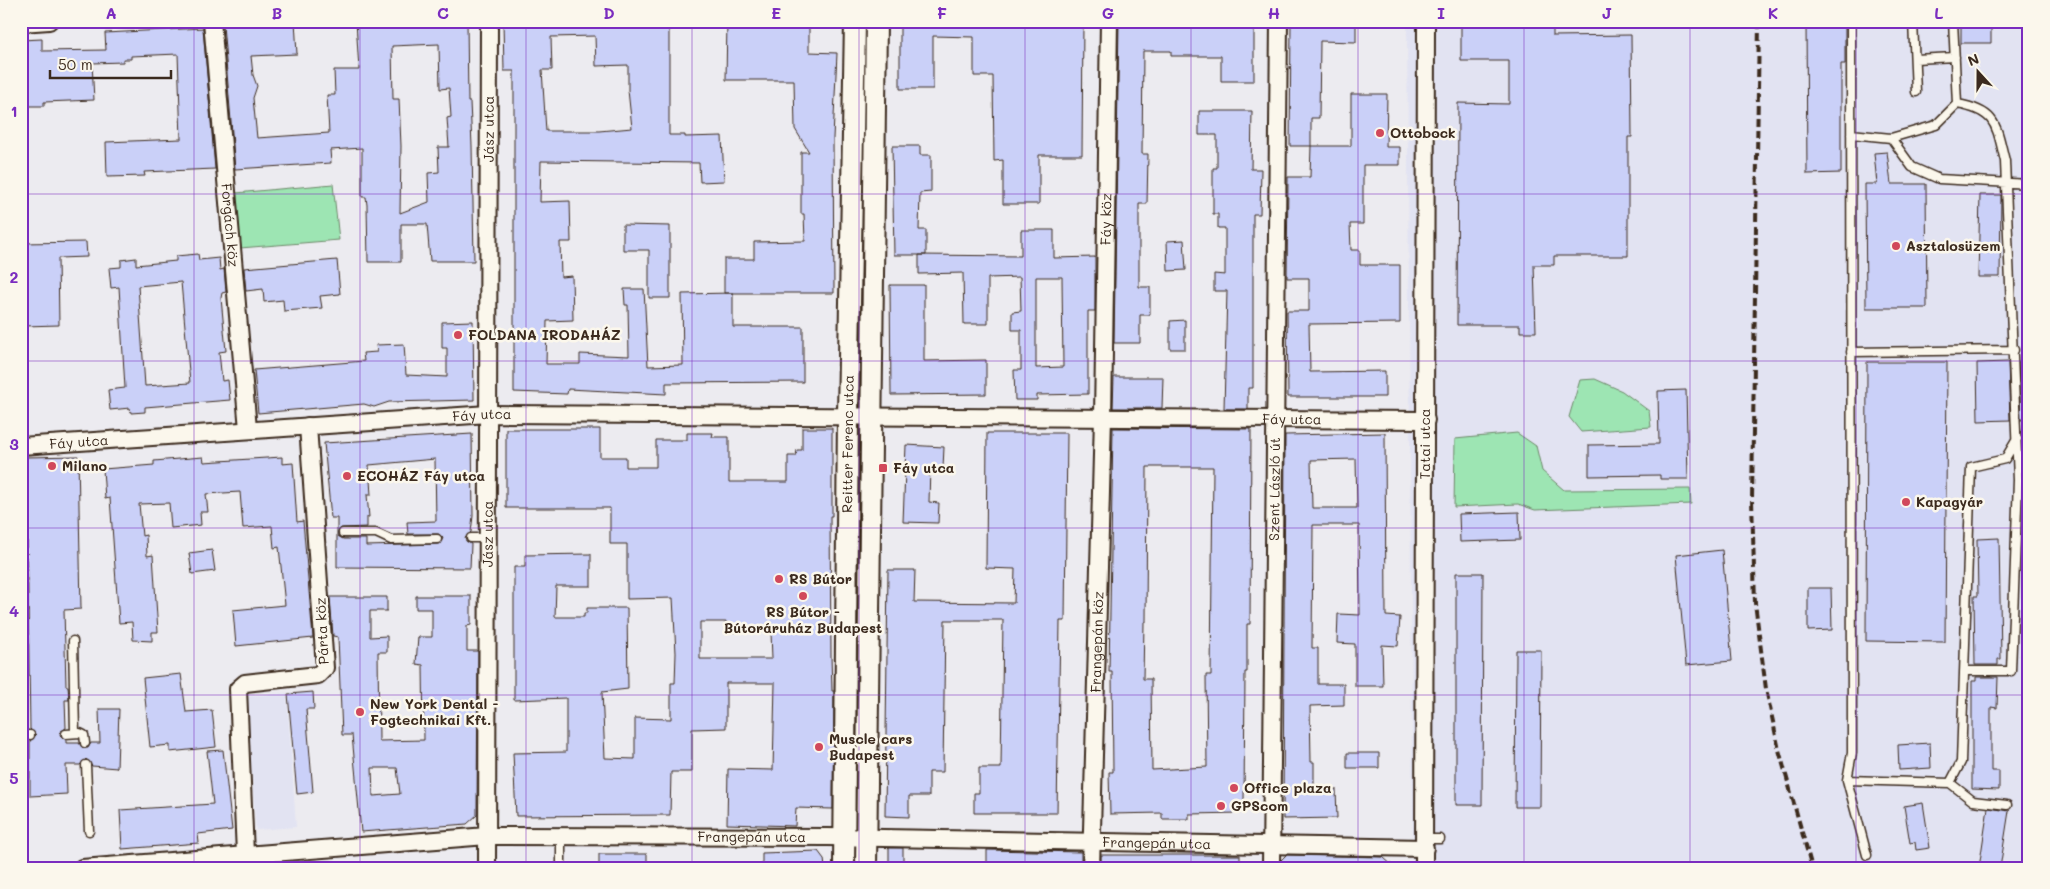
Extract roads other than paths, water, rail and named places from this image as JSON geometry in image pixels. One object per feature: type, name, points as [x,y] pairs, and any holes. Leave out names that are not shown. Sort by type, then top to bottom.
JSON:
[{"type":"street","points":[[21,24],[49,21]]},
{"type":"street","name":"Forgách köz","points":[[212,21],[248,430]]},
{"type":"street","name":"Jász utca","points":[[487,868],[479,538],[488,414],[488,21]]},
{"type":"street","name":"Reitter Ferenc utca","points":[[844,868],[848,415],[855,21]]},
{"type":"street","name":"Reitter Ferenc utca","points":[[866,868],[876,21]]},
{"type":"street","name":"Fáy köz","points":[[1104,417],[1110,21]]},
{"type":"street","name":"Szent László út","points":[[1271,868],[1278,21]]},
{"type":"street","name":"Tatai utca","points":[[1424,868],[1430,842],[1426,420],[1426,21]]},
{"type":"street","name":"Fáy utca","points":[[21,446],[488,414],[1426,420]]},
{"type":"street","name":"Frangepán köz","points":[[1091,868],[1104,417]]},
{"type":"street","name":"Párta köz","points":[[245,854],[238,689],[245,683],[318,675],[325,668],[308,426]]},
{"type":"street","points":[[846,656],[868,657]]},
{"type":"street","name":"Frangepán utca","points":[[82,868],[487,836],[845,837],[1272,845],[1430,842]]},
{"type":"lane","points":[[1851,21],[1852,753],[1847,780],[1868,856]]},
{"type":"lane","points":[[1913,21],[1916,92]]},
{"type":"lane","points":[[1851,134],[1891,138],[1936,125],[1957,104],[1953,21]]},
{"type":"lane","points":[[1915,59],[1955,57]]},
{"type":"lane","points":[[1957,104],[1979,108],[1996,124],[2005,161],[2018,480],[2011,672],[1964,671]]},
{"type":"lane","points":[[1891,138],[1912,166],[1939,179],[2029,184]]},
{"type":"lane","points":[[1851,352],[2014,350]]},
{"type":"lane","points":[[1950,783],[1961,762],[1971,467],[2005,458],[2017,439]]},
{"type":"lane","points":[[343,533],[376,534],[391,540],[437,539]]},
{"type":"lane","points":[[73,641],[75,733]]},
{"type":"lane","points":[[66,734],[84,735],[85,743]]},
{"type":"lane","points":[[21,735],[30,735]]},
{"type":"lane","points":[[86,765],[89,831]]},
{"type":"lane","points":[[1847,780],[1950,783],[1973,801],[2007,805]]},
{"type":"lane","points":[[561,837],[561,868]]},
{"type":"railway","points":[[1759,21],[1752,500],[1755,603],[1766,689],[1779,750],[1812,868]]},
{"type":"place","name":"Ottobock","points":[[1380,133]]},
{"type":"place","name":"Asztalosüzem","points":[[1896,246]]},
{"type":"place","name":"FOLDANA IRODAHÁZ","points":[[458,335]]},
{"type":"place","name":"Milano","points":[[52,466]]},
{"type":"place","name":"Fáy utca","points":[[883,468]]},
{"type":"place","name":"ECOHÁZ Fáy utca","points":[[347,476]]},
{"type":"place","name":"Kapagyár","points":[[1906,502]]},
{"type":"place","name":"RS Bútor","points":[[779,579]]},
{"type":"place","name":"RS Bútor - Bútoráruház Budapest","points":[[803,596]]},
{"type":"place","name":"New York Dental - Fogtechnikai Kft.","points":[[360,712]]},
{"type":"place","name":"Muscle cars Budapest","points":[[819,747]]},
{"type":"place","name":"Office plaza","points":[[1234,788]]},
{"type":"place","name":"GPScom","points":[[1221,806]]}]
